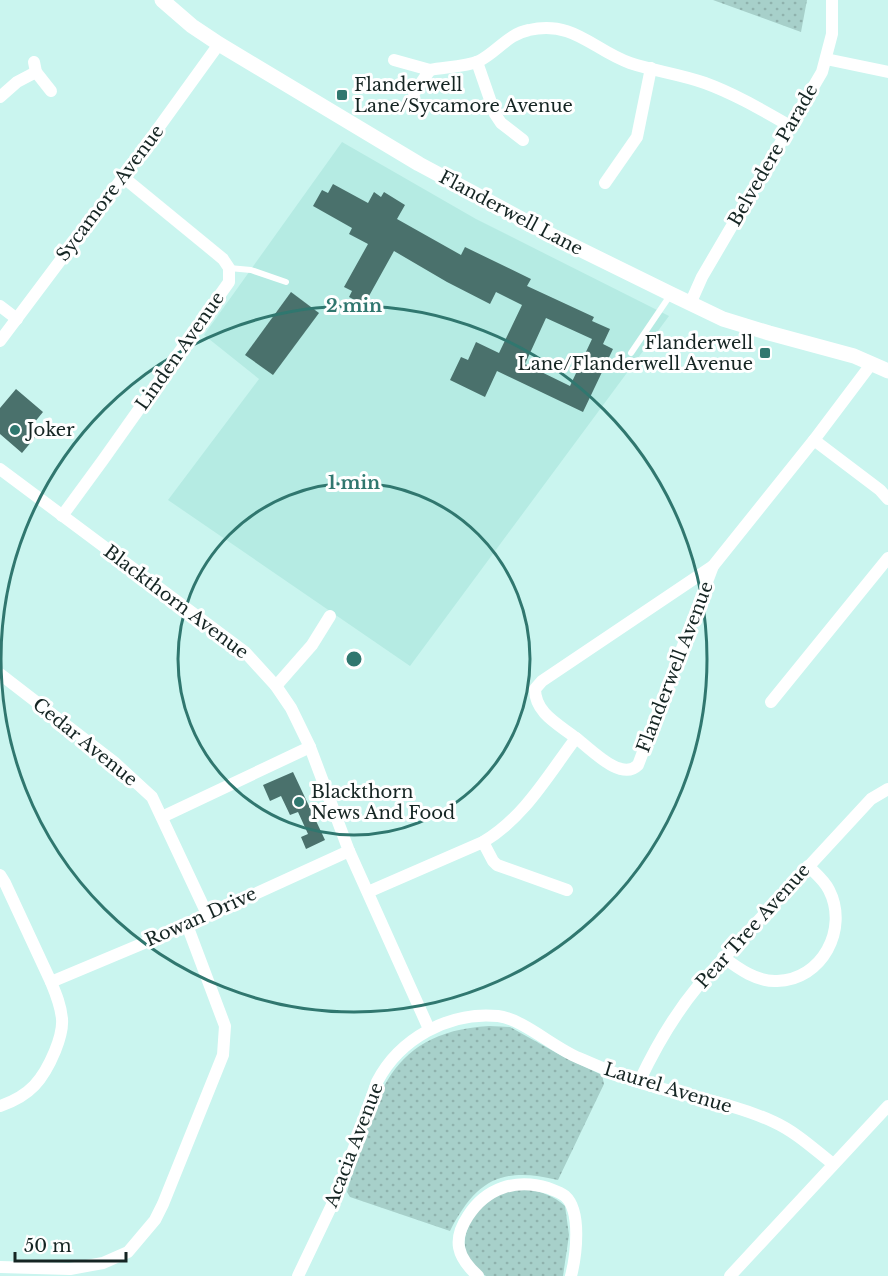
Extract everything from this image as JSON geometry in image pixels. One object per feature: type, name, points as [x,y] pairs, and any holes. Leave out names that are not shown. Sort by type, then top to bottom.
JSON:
[{"type":"street","name":"Flanderwell Lane","points":[[162,0],[192,26],[219,44],[419,164],[555,237],[723,319],[855,356],[888,371]]},
{"type":"street","name":"Belvedere Parade","points":[[690,304],[702,277],[822,72],[832,34],[832,0]]},
{"type":"street","points":[[394,60],[430,70],[477,62],[510,37],[527,30],[546,28],[580,35],[621,59],[703,82],[731,93],[790,126]]},
{"type":"street","name":"Sycamore Avenue","points":[[0,341],[219,44]]},
{"type":"street","points":[[826,59],[888,72]]},
{"type":"street","points":[[477,62],[495,114],[501,123],[523,140]]},
{"type":"street","points":[[0,97],[35,67],[51,91]]},
{"type":"street","points":[[605,183],[637,137],[651,68]]},
{"type":"street","points":[[414,93],[430,70]]},
{"type":"street","name":"Linden Avenue","points":[[62,516],[229,282],[229,268],[224,259],[123,177]]},
{"type":"street","points":[[0,306],[16,319]]},
{"type":"street","name":"Flanderwell Avenue","points":[[713,566],[638,765],[633,770],[623,771],[614,767],[542,711],[537,704],[535,689],[542,681],[713,566],[814,440],[872,363]]},
{"type":"street","points":[[814,440],[880,490],[888,499]]},
{"type":"street","name":"Blackthorn Avenue","points":[[0,469],[245,652],[276,686],[291,708],[310,747],[349,851],[429,1029]]},
{"type":"street","points":[[771,702],[888,558]]},
{"type":"street","points":[[276,686],[312,645],[330,616]]},
{"type":"street","name":"Cedar Avenue","points":[[0,674],[114,762],[152,797],[207,914]]},
{"type":"street","points":[[368,891],[483,842],[501,831],[516,818],[576,738]]},
{"type":"street","points":[[162,817],[310,747]]},
{"type":"street","name":"Pear Tree Avenue","points":[[639,1082],[681,1006],[723,957],[870,799],[888,789]]},
{"type":"street","points":[[483,842],[497,865],[567,890]]},
{"type":"street","name":"Rowan Drive","points":[[51,982],[187,925],[349,851]]},
{"type":"street","points":[[723,957],[746,973],[777,981],[796,977],[813,968],[822,959],[835,933],[835,906],[823,880],[808,866]]},
{"type":"street","points":[[0,875],[6,883],[58,998],[62,1020],[60,1039],[39,1082],[25,1094],[0,1106]]},
{"type":"street","points":[[0,1267],[70,1269],[103,1263],[128,1252],[155,1220],[223,1054],[225,1026],[187,925]]},
{"type":"street","name":"Laurel Avenue","points":[[429,1029],[468,1018],[500,1016],[514,1021],[574,1056],[639,1082],[744,1111],[775,1123],[801,1139],[833,1164]]},
{"type":"street","name":"Acacia Avenue","points":[[298,1276],[340,1188],[376,1082],[395,1054],[429,1029]]},
{"type":"street","points":[[730,1276],[888,1106]]},
{"type":"street","points":[[478,1276],[466,1264],[460,1253],[458,1239],[460,1228],[482,1198],[494,1191],[523,1183],[555,1190],[565,1196],[570,1203],[576,1232],[575,1260],[571,1276]]},
{"type":"lane","points":[[229,268],[251,270],[286,282]]},
{"type":"lane","points":[[631,353],[670,294]]},
{"type":"shaded area","points":[[713,0],[807,0],[801,32]]},
{"type":"shaded area","points":[[342,142],[476,219],[669,316],[410,666],[168,500],[259,379],[204,335]]},
{"type":"shaded area","points":[[489,1026],[510,1027],[602,1075],[604,1084],[558,1180],[521,1175],[493,1181],[470,1200],[450,1231],[350,1197],[347,1192],[376,1104],[388,1079],[404,1059],[425,1043],[453,1031]]},
{"type":"shaded area","points":[[528,1189],[548,1195],[565,1206],[569,1235],[563,1276],[486,1276],[469,1260],[465,1250],[467,1231],[471,1221],[484,1205],[500,1194]]},
{"type":"building","points":[[333,184],[368,203],[374,192],[381,197],[384,192],[405,205],[397,219],[461,255],[465,247],[531,279],[527,286],[594,317],[592,321],[610,329],[603,344],[613,349],[583,412],[497,371],[485,397],[450,380],[461,357],[468,360],[476,342],[499,353],[522,305],[496,292],[490,304],[394,251],[364,305],[349,297],[352,291],[344,287],[368,244],[349,234],[352,228],[313,206],[322,190],[328,193]],"holes":[[[546,318],[592,339],[570,386],[525,364]]]},
{"type":"building","points":[[291,292],[319,313],[273,375],[245,355]]},
{"type":"building","points":[[16,389],[43,412],[29,429],[37,435],[22,453],[0,434],[0,408]]},
{"type":"building","points":[[293,772],[325,840],[306,849],[301,837],[308,834],[298,812],[290,815],[281,796],[270,801],[263,785]]},
{"type":"place","name":"Flanderwell Lane/Sycamore Avenue","points":[[342,95]]},
{"type":"place","name":"Flanderwell Lane/Flanderwell Avenue","points":[[765,353]]},
{"type":"place","name":"Joker","points":[[15,430]]},
{"type":"place","name":"Blackthorn News And Food","points":[[299,802]]}]
